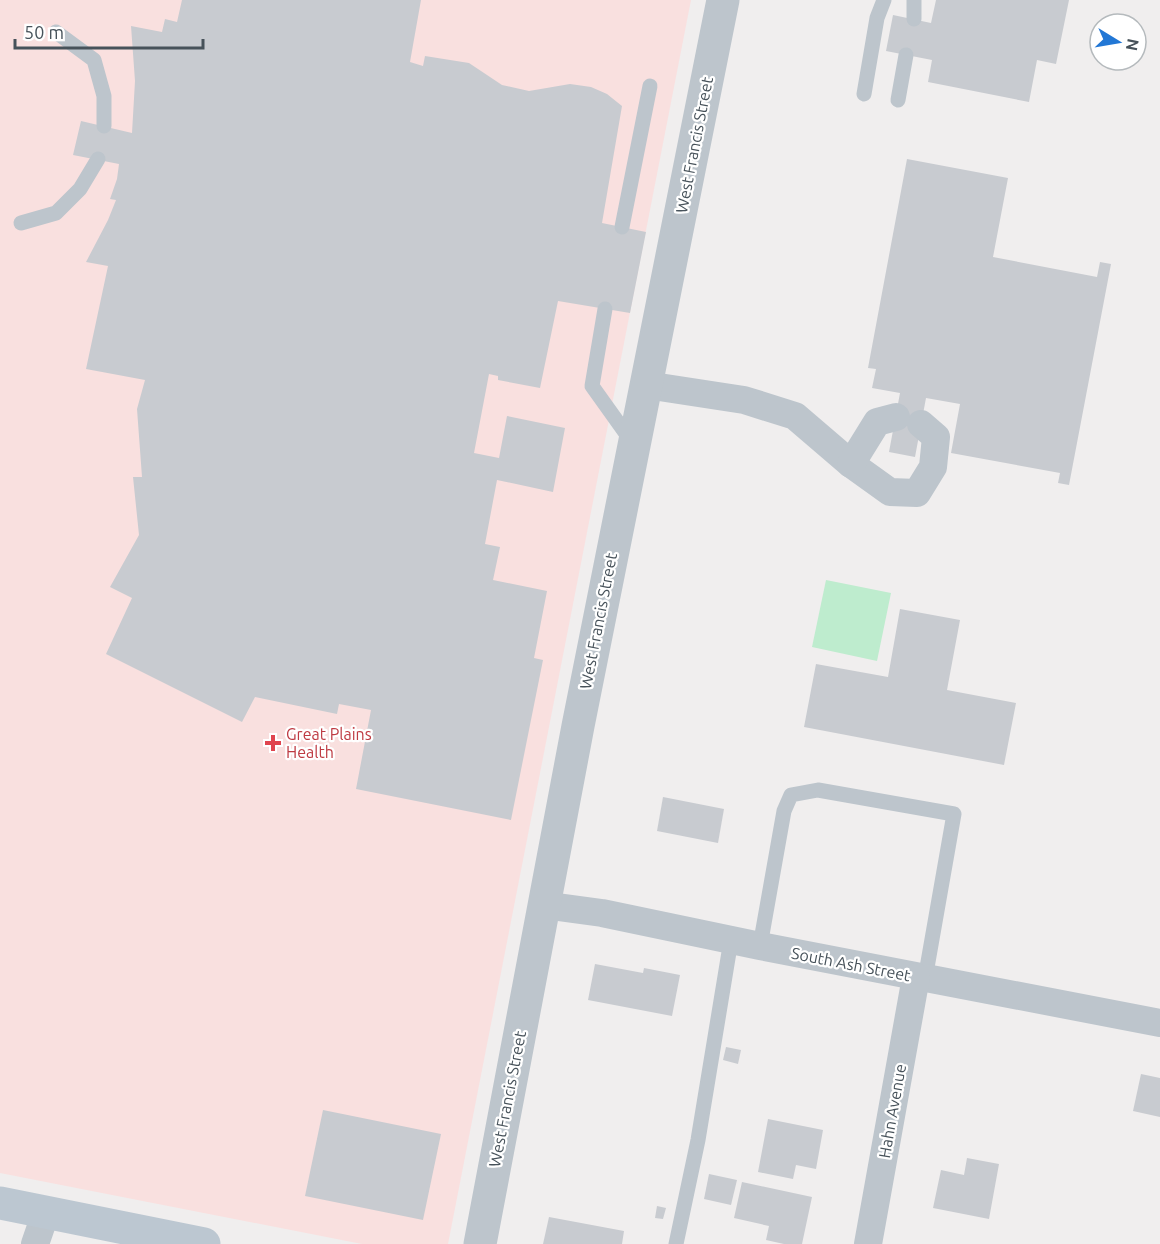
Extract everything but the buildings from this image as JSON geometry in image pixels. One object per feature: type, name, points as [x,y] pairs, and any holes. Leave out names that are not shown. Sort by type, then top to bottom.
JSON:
[{"type":"main road","points":[[0,1203],[204,1244]]},
{"type":"street","name":"West Francis Street","points":[[480,1244],[543,905],[723,0]]},
{"type":"street","points":[[646,385],[744,400],[795,416],[851,464],[890,492],[917,493],[933,467],[936,437],[908,421],[877,422],[851,464]]},
{"type":"street","name":"South Ash Street","points":[[543,905],[602,913],[920,978],[1160,1023]]},
{"type":"street","name":"Hahn Avenue","points":[[868,1244],[920,978]]},
{"type":"street","points":[[35,1244],[46,1212]]},
{"type":"lane","points":[[864,94],[877,18],[884,0]]},
{"type":"lane","points":[[914,0],[914,19]]},
{"type":"lane","points":[[56,32],[93,60],[104,96],[104,126]]},
{"type":"lane","points":[[898,100],[906,55]]},
{"type":"lane","points":[[622,227],[650,86]]},
{"type":"lane","points":[[21,223],[57,213],[80,189],[98,159]]},
{"type":"lane","points":[[605,309],[592,386],[634,445]]},
{"type":"lane","points":[[760,946],[783,811],[791,795],[818,790],[954,814],[920,978]]},
{"type":"lane","points":[[676,1244],[698,1140],[731,940]]},
{"type":"shaded area","name":"Great Plains Health","points":[[0,0],[691,0],[448,1244],[362,1244],[0,1173]]},
{"type":"green space","points":[[826,580],[891,593],[877,661],[812,647]]},
{"type":"place","name":"Great Plains Health","points":[[273,743]]}]
